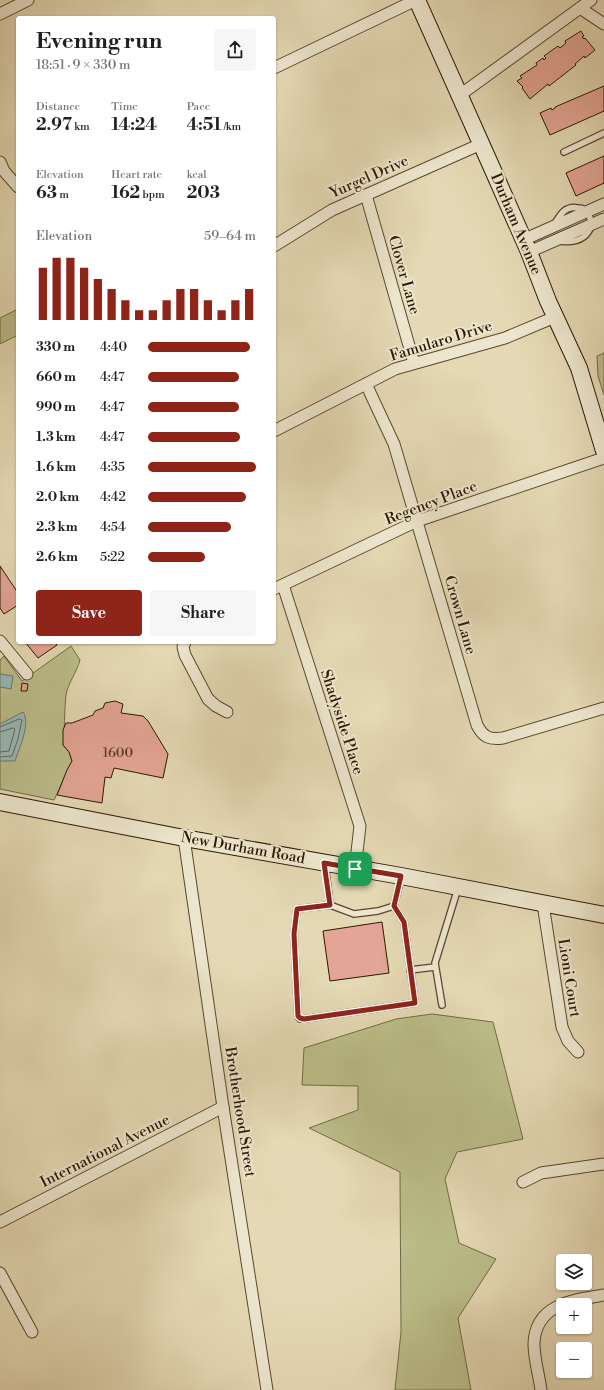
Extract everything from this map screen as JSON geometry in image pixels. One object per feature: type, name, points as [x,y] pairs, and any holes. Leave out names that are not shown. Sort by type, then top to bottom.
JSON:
[{"type":"main road","name":"Durham Avenue","points":[[416,0],[460,96],[526,246],[555,317],[579,368],[604,451]]},
{"type":"main road","name":"New Durham Road","points":[[0,802],[184,838],[401,876],[604,915]]},
{"type":"street","points":[[0,14],[28,0]]},
{"type":"street","points":[[276,67],[416,0]]},
{"type":"street","points":[[460,96],[591,0]]},
{"type":"street","points":[[580,8],[604,24]]},
{"type":"street","name":"Yurgel Drive","points":[[276,245],[332,210],[481,144]]},
{"type":"street","points":[[0,162],[4,170],[16,185]]},
{"type":"street","name":"Clover Lane","points":[[366,195],[414,363]]},
{"type":"street","points":[[526,246],[552,228],[604,204]]},
{"type":"street","points":[[526,246],[555,241],[604,218]]},
{"type":"street","name":"Famularo Drive","points":[[276,430],[395,369],[505,338],[555,317]]},
{"type":"street","name":"Crown Lane","points":[[366,384],[394,444],[477,725],[481,732],[486,737],[494,739],[503,738],[604,708]]},
{"type":"street","name":"Regency Place","points":[[278,587],[417,521],[604,458]]},
{"type":"street","name":"Shadyside Place","points":[[278,587],[360,826],[355,869]]},
{"type":"street","points":[[0,641],[27,674]]},
{"type":"street","points":[[184,644],[183,647],[185,655],[208,699],[216,706],[227,712]]},
{"type":"street","name":"Brotherhood Street","points":[[184,838],[223,1107],[267,1390]]},
{"type":"street","name":"Lioni Court","points":[[543,904],[562,1027],[568,1040],[578,1052]]},
{"type":"street","name":"International Avenue","points":[[0,1222],[223,1107]]},
{"type":"street","points":[[523,1182],[541,1173],[604,1164]]},
{"type":"street","points":[[0,1273],[32,1332]]},
{"type":"street","points":[[541,1390],[534,1346],[535,1336],[543,1318],[559,1305],[571,1300],[604,1295]]},
{"type":"lane","points":[[564,152],[604,133]]},
{"type":"lane","points":[[587,212],[592,224]]},
{"type":"lane","points":[[324,863],[330,905]]},
{"type":"lane","points":[[394,906],[378,911],[354,914],[330,905],[297,909],[294,934],[298,1016],[300,1018],[304,1019],[415,1003],[404,922],[394,906],[401,876]]},
{"type":"lane","points":[[442,1005],[435,963],[458,888]]},
{"type":"lane","points":[[410,970],[435,967]]},
{"type":"green space","points":[[16,310],[16,336],[0,344],[0,318]]},
{"type":"green space","points":[[604,353],[604,395],[598,376],[597,356]]},
{"type":"green space","points":[[71,646],[80,660],[67,691],[65,701],[63,745],[69,752],[72,761],[54,800],[0,789],[0,660],[4,656],[22,681]]},
{"type":"green space","points":[[432,1014],[493,1022],[523,1139],[457,1152],[445,1179],[459,1243],[496,1259],[458,1318],[471,1390],[395,1390],[401,1332],[400,1172],[309,1128],[358,1110],[358,1086],[302,1085],[304,1048],[396,1019]]},
{"type":"water","points":[[0,674],[13,676],[11,689],[0,687]]},
{"type":"water","points":[[23,712],[26,723],[15,761],[0,761],[0,724]]},
{"type":"building","points":[[581,31],[584,36],[582,37],[584,39],[585,38],[595,50],[585,58],[584,56],[575,64],[576,65],[549,86],[548,84],[530,99],[522,88],[523,87],[517,81],[522,78],[520,76],[537,65],[536,63],[543,58],[544,60],[546,58],[544,56],[558,46],[560,48],[566,43],[565,41]]},
{"type":"building","points":[[604,86],[604,111],[550,135],[540,113],[551,108],[552,110],[555,107]]},
{"type":"building","points":[[604,156],[604,183],[576,196],[566,173]]},
{"type":"building","points":[[0,566],[16,590],[16,606],[4,614],[0,608]]},
{"type":"building","points":[[27,644],[56,644],[57,645],[38,658]]},
{"type":"building","points":[[22,683],[28,684],[27,691],[21,691]]},
{"type":"building","points":[[115,701],[123,704],[121,713],[143,716],[148,721],[168,754],[163,778],[114,768],[111,778],[105,777],[102,803],[57,795],[72,761],[69,752],[63,745],[63,730],[66,723],[72,723],[93,715],[95,711],[103,708],[105,703]]},
{"type":"building","points":[[382,922],[389,973],[330,981],[323,931]]},
{"type":"route","points":[[324,863],[355,869],[401,876],[394,906],[404,922],[415,1003],[304,1019],[300,1018],[298,1016],[294,934],[297,909],[330,905],[324,863]]}]
